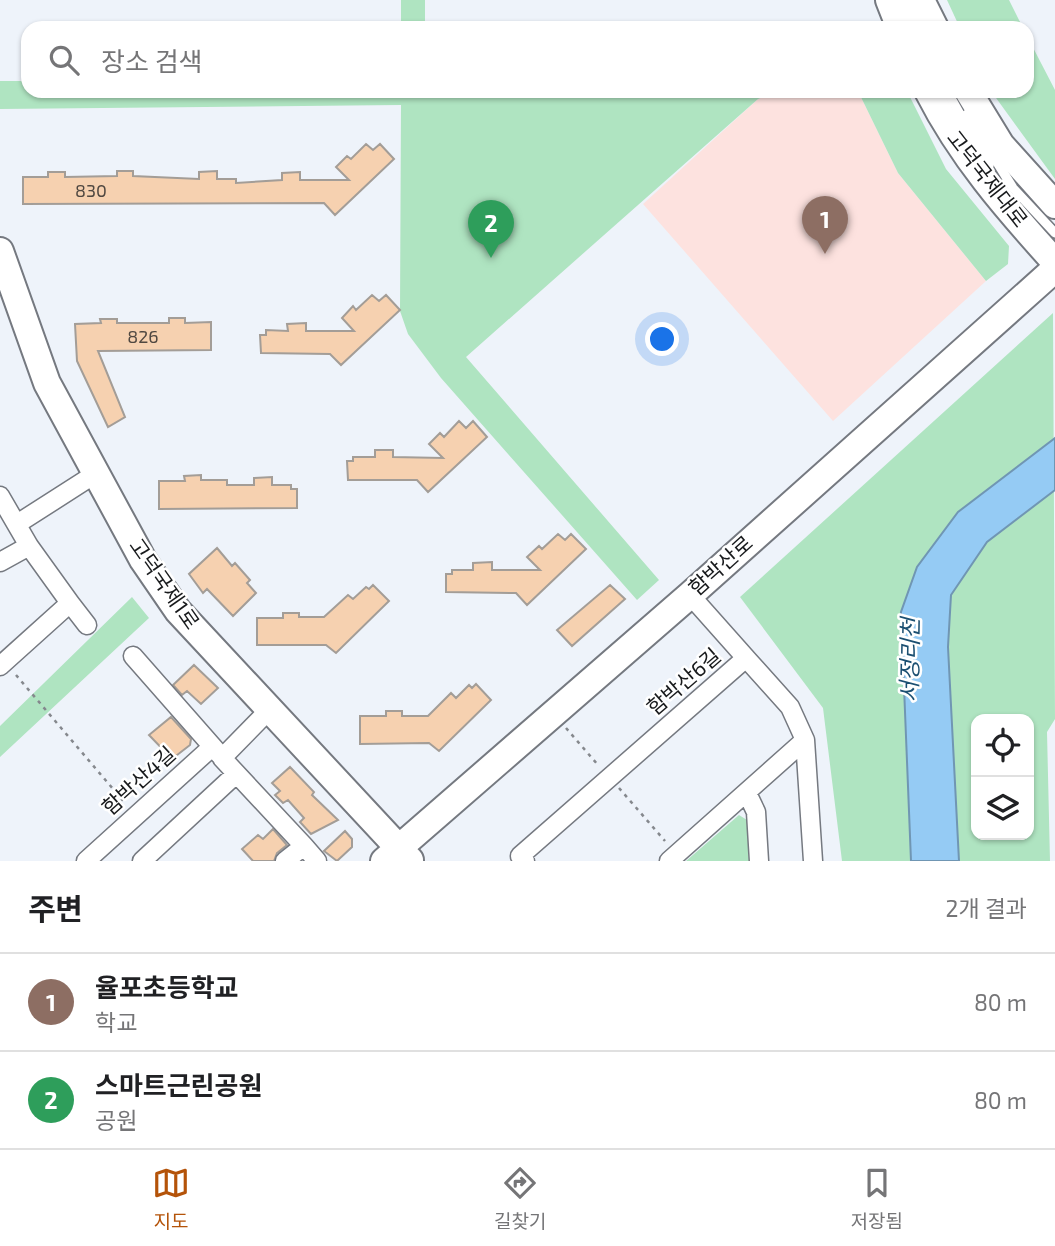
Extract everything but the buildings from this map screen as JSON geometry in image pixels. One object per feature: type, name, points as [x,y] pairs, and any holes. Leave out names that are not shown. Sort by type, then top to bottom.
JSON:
[{"type":"street","points":[[890,0],[898,21]]},
{"type":"street","points":[[921,0],[931,21]]},
{"type":"street","name":"고덕국제대로","points":[[932,98],[950,134],[987,186],[1055,262]]},
{"type":"street","name":"고덕국제대로","points":[[972,98],[1000,145],[1055,205]]},
{"type":"street","name":"고덕국제1로","points":[[0,251],[47,383],[143,560],[178,611],[270,709],[398,857]]},
{"type":"street","name":"함박산로","points":[[398,857],[1055,269]]},
{"type":"street","points":[[16,524],[95,474]]},
{"type":"street","points":[[2,506],[87,625]]},
{"type":"street","points":[[0,562],[29,546]]},
{"type":"street","points":[[690,595],[746,658]]},
{"type":"street","points":[[0,666],[70,603]]},
{"type":"street","points":[[133,656],[236,774],[317,861]]},
{"type":"street","name":"함박산6길","points":[[520,859],[746,658],[790,707],[805,740],[813,861]]},
{"type":"street","name":"함박산4길","points":[[86,861],[135,815],[270,709]]},
{"type":"street","points":[[669,861],[805,740]]},
{"type":"street","points":[[142,861],[236,774]]},
{"type":"street","points":[[747,793],[756,812],[759,861]]},
{"type":"street","points":[[285,861],[304,846]]},
{"type":"lane","points":[[906,0],[915,21]]},
{"type":"lane","points":[[912,0],[922,21]]},
{"type":"lane","points":[[951,98],[1006,194],[1055,249]]},
{"type":"lane","points":[[958,98],[1013,188],[1055,233]]},
{"type":"lane","points":[[986,120],[1013,188]]},
{"type":"path","points":[[25,688],[135,815]]},
{"type":"shaded area","points":[[861,98],[898,173],[986,281],[833,421],[643,204],[758,99]]},
{"type":"green space","points":[[401,0],[425,0],[425,21],[401,21]]},
{"type":"green space","points":[[947,0],[1009,0],[1020,21],[957,21]]},
{"type":"green space","points":[[1034,50],[1055,90],[1055,179],[996,98],[1034,98]]},
{"type":"green space","points":[[0,81],[21,81],[21,98],[760,98],[466,357],[659,580],[637,600],[441,378],[408,334],[400,311],[401,105],[0,109]]},
{"type":"green space","points":[[861,98],[910,98],[946,169],[1009,246],[1008,264],[986,281],[898,173]]},
{"type":"green space","points":[[1053,313],[1055,719],[1047,732],[1050,861],[842,861],[823,708],[740,597]]},
{"type":"green space","points":[[132,597],[149,618],[0,757],[0,726]]},
{"type":"green space","points":[[739,815],[747,820],[749,861],[686,861]]},
{"type":"water","name":"서정리천","points":[[1055,438],[1055,490],[987,542],[951,595],[948,647],[959,861],[911,861],[901,612],[917,567],[958,512]]},
{"type":"place","name":"율포초등학교","points":[[825,254]]},
{"type":"place","name":"스마트근린공원","points":[[491,258]]}]
